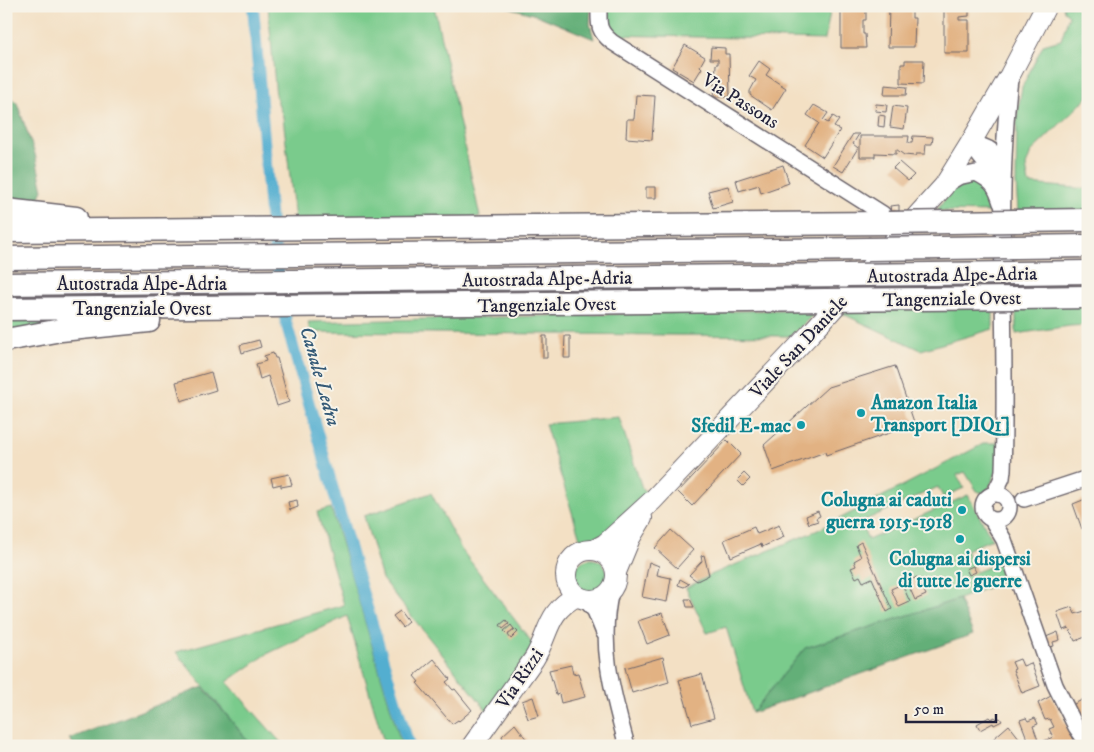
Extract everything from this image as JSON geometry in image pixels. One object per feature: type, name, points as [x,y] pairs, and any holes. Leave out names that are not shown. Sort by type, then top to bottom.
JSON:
[{"type":"highway","points":[[6,210],[159,229]]},
{"type":"highway","points":[[6,231],[273,227],[509,227],[1009,216],[1088,220]]},
{"type":"highway","name":"Autostrada Alpe-Adria","points":[[6,258],[1088,246]]},
{"type":"highway","name":"Autostrada Alpe-Adria","points":[[6,284],[1088,272]]},
{"type":"highway","name":"Tangenziale Ovest","points":[[6,309],[1088,297]]},
{"type":"highway","points":[[6,340],[61,330],[164,319],[239,318],[277,307]]},
{"type":"main road","name":"Viale San Daniele","points":[[581,598],[569,587],[566,573],[568,565],[575,556],[605,544],[652,501],[812,332],[944,186],[1010,75],[1046,6]]},
{"type":"main road","name":"Viale San Daniele","points":[[611,591],[615,583],[616,572],[630,538],[652,501]]},
{"type":"main road","points":[[594,550],[608,556],[616,572]]},
{"type":"main road","name":"Via Rizzi","points":[[545,636],[551,600],[566,573]]},
{"type":"main road","points":[[581,598],[597,600],[611,591]]},
{"type":"main road","name":"Via Rizzi","points":[[472,746],[534,658],[550,621],[560,607],[581,598]]},
{"type":"street","name":"Via Passons","points":[[599,6],[599,27],[602,34],[612,42],[886,218]]},
{"type":"street","points":[[1010,75],[1001,183],[1009,216],[1004,462],[1001,508],[1004,540],[1054,685],[1076,727],[1088,744]]},
{"type":"street","points":[[970,144],[1001,183]]},
{"type":"street","points":[[944,186],[958,177],[976,173],[989,181],[1001,183]]},
{"type":"street","points":[[1001,508],[1088,478]]},
{"type":"street","name":"Viale San Daniele","points":[[605,638],[611,591]]},
{"type":"street","name":"Viale San Daniele","points":[[581,598],[595,611],[605,638],[612,687],[627,746]]},
{"type":"green space","points":[[268,6],[434,6],[480,217],[295,220],[283,117],[276,97]]},
{"type":"green space","points":[[505,6],[591,6],[590,24],[594,39],[539,16]]},
{"type":"green space","points":[[608,6],[831,6],[825,40],[612,35],[607,21]]},
{"type":"green space","points":[[1063,6],[1088,6],[1088,97],[1031,152],[1026,166],[1029,184],[1088,189],[1088,211],[1018,211],[1016,183],[1017,116],[1022,87],[1043,45],[1061,40],[1069,15],[1064,11]]},
{"type":"green space","points":[[6,94],[17,103],[35,154],[43,190],[36,206],[6,203]]},
{"type":"green space","points":[[975,181],[985,184],[993,200],[993,212],[936,211],[956,188]]},
{"type":"green space","points":[[1088,304],[1088,325],[1016,334],[1016,306]]},
{"type":"green space","points":[[993,307],[993,329],[921,350],[843,314],[849,308]]},
{"type":"green space","points":[[819,309],[791,336],[310,332],[308,322]]},
{"type":"green space","points":[[117,316],[6,335],[6,317]]},
{"type":"green space","points":[[619,417],[642,488],[649,496],[604,536],[582,545],[545,424]]},
{"type":"green space","points":[[985,443],[999,443],[999,467],[987,492],[977,491],[965,472],[957,475],[964,488],[943,497],[938,487],[861,522],[868,540],[968,495],[992,539],[966,550],[976,572],[1002,562],[1010,579],[959,599],[805,648],[752,713],[726,627],[707,633],[686,588],[713,574],[818,530]]},
{"type":"green space","points":[[431,493],[461,549],[534,645],[488,712],[382,579],[364,516]]},
{"type":"green space","points":[[331,508],[402,746],[385,746],[347,616],[267,654],[227,682],[284,746],[252,746],[176,652],[344,605],[317,512]]},
{"type":"green space","points":[[591,559],[603,564],[608,576],[603,588],[591,593],[579,588],[574,576],[579,564]]},
{"type":"green space","points":[[959,599],[973,634],[752,713],[805,648]]},
{"type":"green space","points":[[203,687],[252,746],[75,746],[69,739]]},
{"type":"building","points":[[841,6],[866,7],[866,20],[863,20],[863,34],[865,34],[866,48],[841,48]]},
{"type":"building","points":[[889,6],[915,6],[915,9],[912,9],[912,18],[915,18],[914,47],[888,47]]},
{"type":"building","points":[[944,6],[969,6],[969,16],[959,17],[959,20],[969,20],[969,53],[944,53]]},
{"type":"building","points":[[685,45],[705,57],[700,66],[702,68],[694,81],[672,68]]},
{"type":"building","points":[[711,47],[725,48],[725,54],[729,54],[730,97],[714,97],[718,59],[710,59]]},
{"type":"building","points":[[905,60],[924,60],[923,84],[901,83],[901,64],[905,64]]},
{"type":"building","points":[[759,61],[770,69],[766,75],[786,88],[772,110],[750,95],[756,80],[749,76]]},
{"type":"building","points":[[885,85],[907,87],[906,95],[884,95]]},
{"type":"building","points":[[636,95],[655,96],[652,140],[626,138],[627,119],[634,119]]},
{"type":"building","points":[[876,104],[887,105],[886,112],[875,111]]},
{"type":"building","points":[[814,105],[828,113],[823,120],[828,123],[833,116],[839,120],[834,127],[840,130],[823,157],[805,145],[819,123],[807,115]]},
{"type":"building","points":[[893,106],[907,108],[904,129],[890,127]]},
{"type":"building","points":[[879,115],[885,116],[884,127],[878,126]]},
{"type":"building","points":[[853,134],[859,134],[853,144],[858,148],[843,172],[833,166]]},
{"type":"building","points":[[860,136],[909,136],[908,143],[912,143],[913,136],[933,137],[932,144],[926,144],[925,154],[916,154],[915,156],[904,155],[896,149],[896,154],[875,153],[875,157],[860,157]]},
{"type":"building","points":[[899,162],[914,175],[908,181],[893,168]]},
{"type":"building","points":[[783,165],[789,183],[761,193],[759,185],[739,191],[736,180]]},
{"type":"building","points":[[728,186],[733,202],[713,208],[708,191]]},
{"type":"building","points":[[646,187],[656,187],[656,198],[646,198]]},
{"type":"building","points":[[899,205],[899,211],[891,211],[890,206]]},
{"type":"building","points":[[543,336],[547,336],[547,358],[543,358]]},
{"type":"building","points":[[565,336],[570,336],[570,358],[564,358]]},
{"type":"building","points":[[259,340],[261,347],[242,353],[240,345]]},
{"type":"building","points":[[273,353],[275,358],[277,358],[289,402],[277,406],[268,376],[260,379],[256,364],[266,361],[264,356]]},
{"type":"building","name":"Amazon Italia Transport [DIQ1]","points":[[895,366],[914,422],[891,430],[892,432],[826,455],[825,452],[773,471],[764,445],[828,387]]},
{"type":"building","points":[[211,372],[216,390],[181,401],[176,382]]},
{"type":"building","points":[[727,440],[741,454],[692,506],[678,492]]},
{"type":"building","points":[[744,473],[750,479],[743,486],[737,480]]},
{"type":"building","points":[[289,474],[292,485],[281,487],[281,484],[273,486],[271,478]]},
{"type":"building","points":[[1088,498],[1088,527],[1082,529],[1073,504]]},
{"type":"building","points":[[297,500],[298,507],[290,510],[288,502]]},
{"type":"building","points":[[818,511],[820,516],[816,518],[818,521],[809,524],[806,516]]},
{"type":"building","points":[[779,525],[784,537],[762,547],[761,544],[731,557],[724,540],[754,527],[757,534]]},
{"type":"building","points":[[671,530],[693,550],[677,568],[655,548]]},
{"type":"building","points":[[861,542],[892,609],[887,612],[872,578],[863,582],[860,576],[856,578],[851,568],[856,566],[854,561],[861,557],[856,545]]},
{"type":"building","points":[[704,555],[709,575],[697,581],[689,575],[702,561],[701,556]]},
{"type":"building","points":[[649,562],[659,566],[657,575],[671,578],[667,602],[642,597]]},
{"type":"building","points":[[973,566],[976,572],[969,575],[966,569]]},
{"type":"building","points":[[917,577],[926,595],[915,600],[907,582]]},
{"type":"building","points":[[680,579],[689,584],[684,587],[678,585]]},
{"type":"building","points":[[902,584],[910,602],[899,607],[891,589]]},
{"type":"building","points":[[685,599],[690,599],[694,607],[687,607]]},
{"type":"building","points":[[1072,607],[1075,614],[1088,610],[1088,636],[1075,641],[1069,628],[1063,630],[1057,612]]},
{"type":"building","points":[[400,611],[408,622],[402,627],[393,616]]},
{"type":"building","points":[[662,613],[670,635],[647,644],[638,621]]},
{"type":"building","points":[[506,620],[509,624],[503,629],[500,625]]},
{"type":"building","points":[[511,625],[514,629],[507,634],[504,631]]},
{"type":"building","points":[[515,629],[518,632],[511,639],[508,635]]},
{"type":"building","points":[[1058,632],[1060,640],[1053,642],[1054,646],[1049,647],[1046,637]]},
{"type":"building","points":[[663,657],[669,682],[632,693],[625,668]]},
{"type":"building","points":[[434,659],[450,679],[446,682],[453,690],[455,689],[472,710],[459,721],[452,724],[417,683],[419,682],[414,676]]},
{"type":"building","points":[[1020,659],[1023,666],[1031,663],[1040,686],[1022,693],[1013,670],[1015,669],[1012,662]]},
{"type":"building","points":[[571,665],[573,674],[578,673],[585,697],[561,703],[559,694],[556,695],[549,670]]},
{"type":"building","points":[[702,674],[714,718],[692,724],[679,680]]},
{"type":"building","points":[[1051,696],[1074,740],[1064,746],[1046,746],[1044,741],[1053,737],[1049,729],[1054,727],[1050,719],[1045,720],[1038,703]]},
{"type":"building","points":[[533,697],[539,716],[528,719],[522,701]]},
{"type":"building","points":[[1086,698],[1088,701],[1088,726],[1085,728],[1070,706]]},
{"type":"building","points":[[989,717],[991,719],[995,717],[997,719],[1000,718],[1002,721],[994,725],[993,723],[980,730],[977,724]]},
{"type":"building","points":[[1026,718],[1028,721],[1035,718],[1038,724],[1033,726],[1040,746],[1030,746],[1020,720]]},
{"type":"building","points":[[515,724],[530,744],[528,746],[495,746],[503,739],[502,736]]},
{"type":"building","points":[[1009,725],[1023,743],[1020,746],[985,746]]},
{"type":"waterway","name":"Canale Ledra","points":[[253,6],[271,224],[286,322],[356,571],[409,746]]},
{"type":"place","name":"Amazon Italia Transport [DIQ1]","points":[[861,413]]},
{"type":"place","name":"Sfedil E-mac","points":[[801,425]]},
{"type":"place","name":"Colugna ai caduti guerra 1915-1918","points":[[962,510]]},
{"type":"place","name":"Colugna ai dispersi di tutte le guerre","points":[[960,539]]}]
